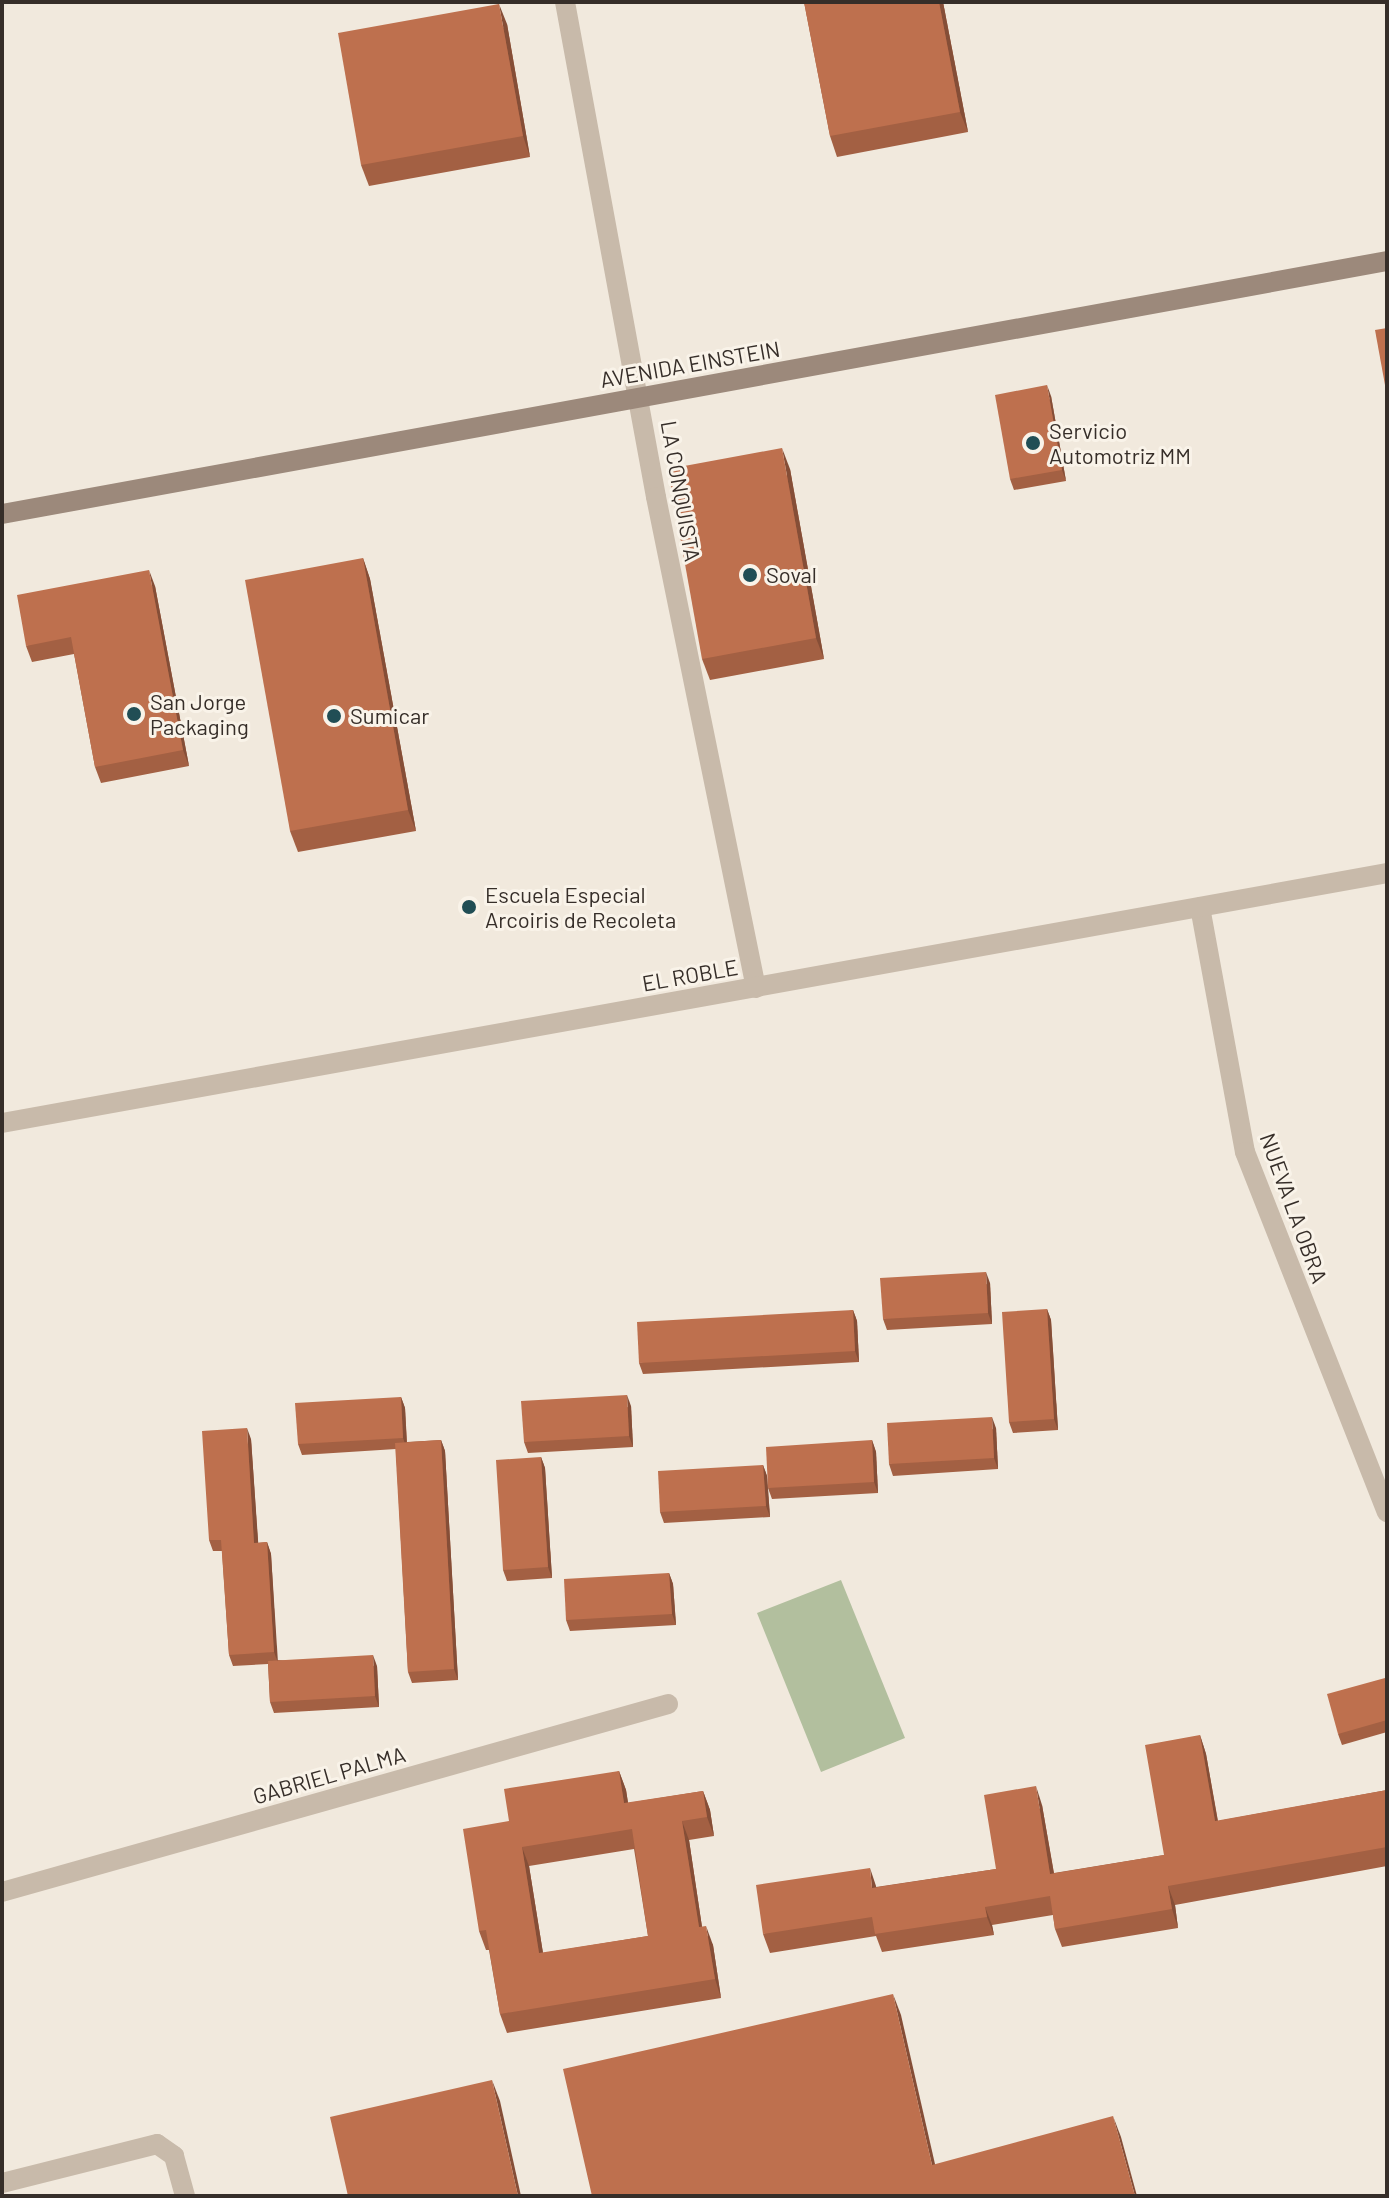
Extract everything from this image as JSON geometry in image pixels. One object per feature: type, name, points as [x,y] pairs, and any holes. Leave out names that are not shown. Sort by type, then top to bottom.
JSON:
[{"type":"main road","name":"AVENIDA EINSTEIN","points":[[2,514],[1387,261]]},
{"type":"street","name":"LA CONQUISTA","points":[[565,2],[756,988]]},
{"type":"street","name":"EL ROBLE","points":[[2,1123],[1387,873]]},
{"type":"street","name":"NUEVA LA OBRA","points":[[1200,907],[1245,1152],[1387,1512]]},
{"type":"street","name":"GABRIEL PALMA","points":[[2,1892],[668,1704]]},
{"type":"street","points":[[2,2183],[157,2144],[174,2156],[185,2196]]},
{"type":"green space","points":[[841,1580],[905,1738],[821,1772],[757,1613]]},
{"type":"building","points":[[804,2],[939,2],[960,112],[830,136]]},
{"type":"building","points":[[499,4],[523,136],[361,165],[338,33]]},
{"type":"building","points":[[1387,328],[1387,396],[1375,330]]},
{"type":"building","name":"Servicio Automotriz MM","points":[[1047,385],[1062,470],[1010,479],[995,395]]},
{"type":"building","name":"Soval","points":[[782,448],[816,638],[702,659],[668,469]]},
{"type":"building","name":"Sumicar","points":[[363,558],[408,810],[290,831],[245,580]]},
{"type":"building","name":"San Jorge Packaging","points":[[149,570],[183,750],[95,767],[71,637],[26,646],[17,595]]},
{"type":"building","points":[[986,1272],[988,1313],[883,1319],[880,1278]]},
{"type":"building","points":[[1047,1309],[1054,1419],[1009,1422],[1002,1312]]},
{"type":"building","points":[[853,1310],[855,1351],[639,1363],[637,1322]]},
{"type":"building","points":[[627,1395],[629,1436],[524,1442],[521,1401]]},
{"type":"building","points":[[401,1397],[403,1438],[298,1444],[295,1403]]},
{"type":"building","points":[[992,1417],[994,1458],[889,1464],[887,1423]]},
{"type":"building","points":[[247,1428],[254,1543],[267,1542],[274,1652],[229,1655],[221,1540],[209,1540],[202,1431]]},
{"type":"building","points":[[441,1440],[454,1669],[408,1672],[395,1443]]},
{"type":"building","points":[[872,1440],[874,1482],[768,1488],[766,1447]]},
{"type":"building","points":[[541,1457],[548,1567],[503,1570],[496,1460]]},
{"type":"building","points":[[763,1465],[766,1506],[660,1512],[658,1471]]},
{"type":"building","points":[[669,1573],[672,1614],[566,1620],[564,1579]]},
{"type":"building","points":[[373,1655],[375,1696],[270,1702],[268,1661]]},
{"type":"building","points":[[1385,1678],[1387,1720],[1338,1734],[1327,1694]]},
{"type":"building","points":[[1200,1735],[1215,1821],[1387,1790],[1387,1847],[1168,1886],[1172,1909],[1055,1929],[1050,1896],[985,1907],[987,1917],[875,1934],[872,1917],[763,1934],[756,1885],[870,1868],[872,1888],[996,1869],[984,1795],[1036,1786],[1050,1874],[1164,1855],[1145,1745]]},
{"type":"building","points":[[619,1771],[624,1803],[703,1791],[707,1817],[682,1821],[699,1927],[706,1926],[715,1979],[500,2014],[486,1930],[479,1931],[463,1829],[509,1821],[504,1789]],"holes":[[[632,1829],[648,1936],[539,1953],[522,1847]]]},
{"type":"building","points":[[893,1994],[932,2165],[1113,2116],[1135,2196],[592,2196],[563,2069]]},
{"type":"building","points":[[492,2080],[518,2196],[348,2196],[330,2117]]},
{"type":"place","name":"Servicio Automotriz MM","points":[[1033,443]]},
{"type":"place","name":"Soval","points":[[750,575]]},
{"type":"place","name":"San Jorge Packaging","points":[[134,714]]},
{"type":"place","name":"Sumicar","points":[[334,716]]},
{"type":"place","name":"Escuela Especial Arcoiris de Recoleta","points":[[469,907]]}]
